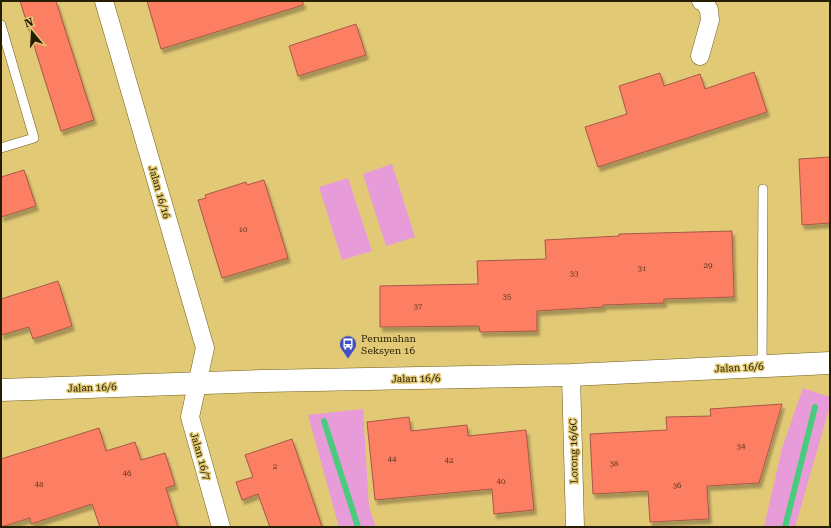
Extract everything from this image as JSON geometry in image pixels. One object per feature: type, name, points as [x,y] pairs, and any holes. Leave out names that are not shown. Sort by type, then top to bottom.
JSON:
[{"type":"street","name":"Jalan 16/16","points":[[104,1],[205,348],[198,384]]},
{"type":"street","points":[[700,56],[710,20],[709,10],[705,3],[701,1]]},
{"type":"street","name":"Jalan 16/6","points":[[1,390],[571,375],[830,363]]},
{"type":"street","name":"Lorong 16/6C","points":[[571,375],[575,527]]},
{"type":"street","name":"Jalan 16/7","points":[[198,384],[190,417],[222,527]]},
{"type":"lane","points":[[1,25],[34,138],[1,148]]},
{"type":"lane","points":[[762,366],[763,189]]},
{"type":"shaded area","points":[[392,164],[415,237],[386,246],[363,174]]},
{"type":"shaded area","points":[[348,178],[372,251],[342,260],[319,187]]},
{"type":"shaded area","points":[[803,388],[830,397],[830,406],[795,527],[764,527],[782,448]]},
{"type":"shaded area","points":[[363,409],[369,507],[376,527],[339,527],[308,415]]},
{"type":"building","points":[[20,1],[56,1],[94,120],[61,131]]},
{"type":"building","points":[[147,1],[303,1],[303,5],[161,49]]},
{"type":"building","points":[[356,24],[366,55],[298,76],[289,46]]},
{"type":"building","points":[[754,72],[767,112],[598,167],[585,127],[627,114],[619,86],[660,73],[664,86],[700,74],[705,89]]},
{"type":"building","points":[[830,157],[830,223],[802,225],[799,159]]},
{"type":"building","points":[[24,170],[36,206],[1,217],[1,177]]},
{"type":"building","points":[[264,180],[288,258],[222,278],[198,200],[206,198],[205,195],[246,182],[247,185]]},
{"type":"building","points":[[732,231],[734,297],[664,299],[664,303],[603,305],[603,307],[537,311],[537,331],[480,332],[479,326],[380,327],[380,286],[478,284],[477,261],[546,259],[545,240],[619,236],[619,234]]},
{"type":"building","points":[[58,281],[72,326],[33,339],[29,327],[1,335],[1,299]]},
{"type":"building","points":[[782,404],[759,483],[707,486],[709,519],[650,522],[648,491],[593,494],[590,434],[667,430],[666,417],[711,416],[710,409]]},
{"type":"building","points":[[409,417],[411,431],[467,425],[468,436],[526,430],[534,510],[494,514],[492,489],[375,500],[367,422]]},
{"type":"building","points":[[99,428],[106,451],[135,442],[141,460],[165,453],[175,485],[166,488],[178,527],[100,527],[92,504],[31,524],[30,518],[1,527],[1,459]]},
{"type":"building","points":[[292,439],[322,527],[270,527],[258,494],[242,500],[236,482],[253,477],[245,455]]},
{"type":"waterway","points":[[785,527],[815,407]]},
{"type":"waterway","points":[[324,421],[358,527]]},
{"type":"place","name":"Perumahan Seksyen 16","points":[[348,359]]}]
